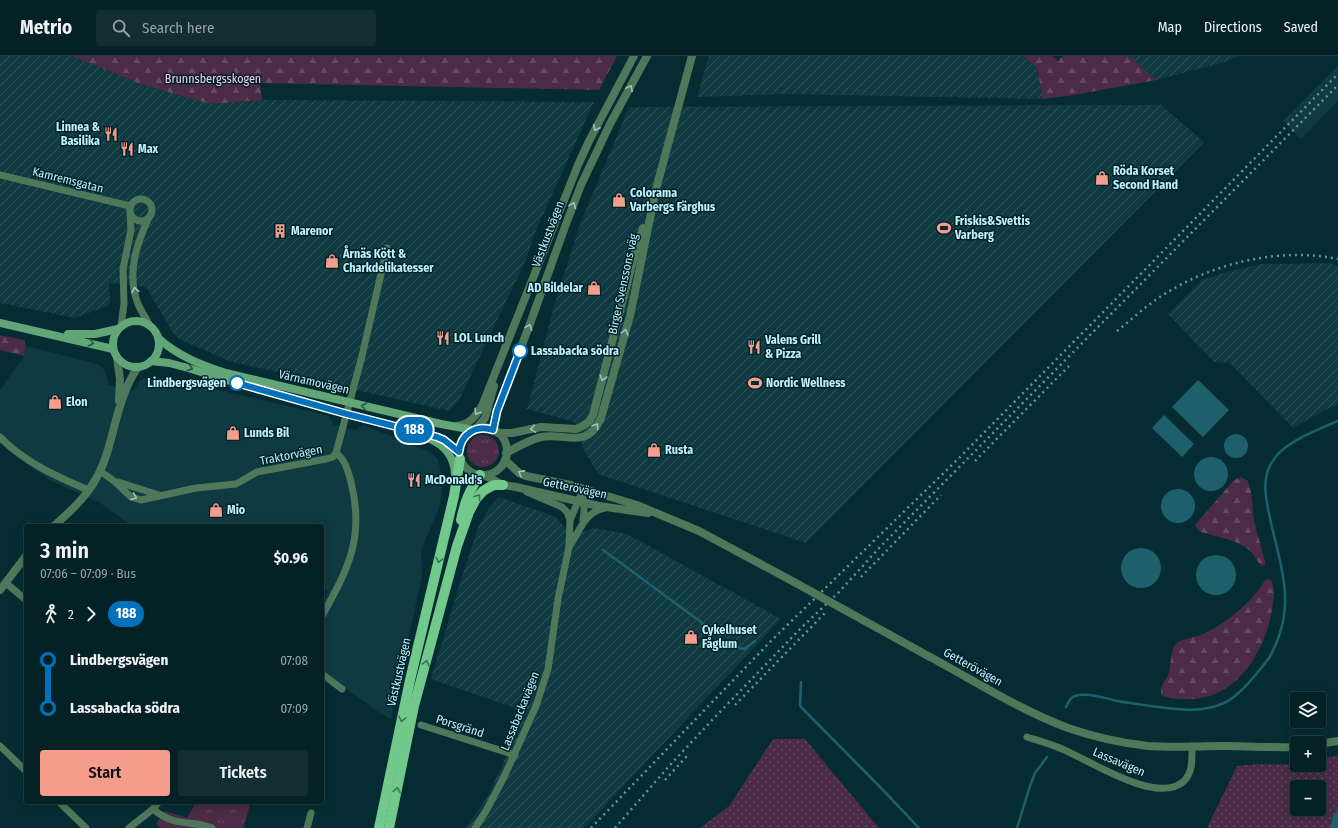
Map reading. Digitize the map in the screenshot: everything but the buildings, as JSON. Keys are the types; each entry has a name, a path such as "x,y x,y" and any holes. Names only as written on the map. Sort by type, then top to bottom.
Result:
{"main road":[{"path":"135,321 143,322 150,326 155,331 159,346 158,353 151,361 145,366 138,367 126,365 117,358 113,349 114,336 120,328 128,322 135,321"},
{"path":"0,323 113,349"},
{"path":"41,332 84,334 103,333 120,328"},
{"name":"Värnamovägen","path":"158,338 176,352 212,369 238,377 433,422 475,429"},
{"name":"Värnamovägen","path":"151,361 169,363 188,368 347,414 437,437 444,440 460,455"},
{"name":"Värnamovägen","path":"388,424 430,439 446,449 454,464 456,486"},
{"name":"Västkustvägen","path":"379,828 410,680 456,486 460,455"},
{"name":"Västkustvägen","path":"389,828 414,706 457,546 466,500 473,485 482,475"},
{"name":"Västkustvägen","path":"457,546 476,499 488,488 494,485 503,484"}],"street":[{"name":"Västkustvägen","path":"457,426 466,424 476,415 482,406 578,165 634,56"},
{"name":"Västkustvägen","path":"495,431 497,411 581,185 610,124 647,56"},
{"name":"Birger Svenssons väg","path":"495,431 512,433 541,428 576,429 582,427 593,415 636,249 656,189 692,56"},
{"name":"Kamremsgatan","path":"0,175 130,210"},
{"name":"Birger Svenssons väg","path":"506,456 534,439 542,437 578,438 594,431 598,425 630,316 656,189"},
{"path":"120,328 124,304 123,269 131,230 130,210 135,200 138,199 146,200 151,206 150,217 136,249 134,271 135,293 138,303 150,326"},
{"path":"130,210 136,220 139,221 150,217"},
{"name":"Traktorvägen","path":"100,471 114,480 127,494 135,499 147,500 160,495 196,488 236,484 257,472 326,460 333,457 336,453 350,403 387,248"},
{"name":"Västkustvägen","path":"475,429 485,418 504,351"},
{"path":"117,358 120,379 118,412"},
{"path":"56,524 75,508 100,471 107,454 118,412 128,383 138,367"},
{"path":"485,428 495,431 504,442 506,456 502,465 494,472 482,475 473,473 466,468 460,455 461,441 464,436 475,429 485,428"},
{"path":"0,438 11,448 36,465 58,477 88,490"},
{"path":"324,612 349,563 354,546 356,527 356,508 349,472 342,459 336,453"},
{"name":"Getterövägen","path":"506,456 519,473 526,476 577,486 582,497 608,507 664,516"},
{"name":"Getterövägen","path":"482,475 503,484 516,487 637,505 699,531 1025,709 1068,728 1090,735 1131,744 1168,747 1290,747"},
{"name":"Traktorvägen","path":"114,480 160,495"},
{"path":"516,487 562,508 570,520"},
{"path":"569,547 570,520 582,497"},
{"path":"569,547 578,534 582,523 584,513 582,497"},
{"path":"582,523 586,517 595,511 608,507"},
{"name":"Lassabackavägen","path":"475,828 495,796 515,755 536,706 548,669 558,599 569,547"},
{"path":"0,590 24,559"},
{"path":"6,583 24,598"},
{"path":"324,676 342,689"},
{"name":"Porsgränd","path":"421,725 515,755"},
{"name":"Lassavägen","path":"1027,737 1062,749 1124,779 1153,787 1172,788 1183,782 1190,772 1192,762 1192,746"},
{"path":"1326,743 1338,741"},
{"path":"0,746 24,769"},
{"path":"61,804 86,828"},
{"path":"129,828 157,804"},
{"path":"153,809 170,822 212,828"},
{"path":"307,828 311,813"}],"shaded area":[{"path":"0,56 72,56 140,84 210,104 262,100 594,102 536,230 525,262 459,400 449,411 229,361 179,339 173,333 146,287 109,283 110,305 75,318 0,303"},
{"path":"709,56 1023,56 1037,68 1043,99 788,94 697,97"},
{"path":"1129,56 1238,56 1222,63 1156,80"},
{"path":"1338,66 1338,101 1301,139 1283,121"},
{"path":"1161,105 1204,142 806,543 598,474 584,450 575,422 527,409 555,303 580,224 629,107"},
{"path":"1329,263 1338,266 1338,404 1293,428 1230,363 1214,362 1168,314 1202,280 1227,272 1262,264"},
{"path":"26,346 97,364 102,367 105,372 109,385 132,392 144,378 156,377 202,386 329,416 334,425 356,430 363,425 430,452 438,459 443,483 440,505 421,551 422,576 391,719 377,711 324,672 324,599 328,592 324,589 324,524 129,524 99,502 51,481 0,444 0,390 24,356"},
{"path":"1198,380 1229,410 1203,437 1172,407"},
{"path":"1164,415 1194,444 1182,457 1152,428"},
{"path":"1236,434 1245,437 1248,446 1245,455 1236,458 1227,455 1224,446 1227,437"},
{"path":"1211,457 1223,462 1228,474 1223,486 1211,491 1199,486 1194,474 1199,462"},
{"path":"1178,489 1190,494 1195,506 1190,518 1178,523 1166,518 1161,506 1166,494"},
{"path":"499,497 556,517 564,527 579,533 594,528 627,534 781,619 584,828 466,828 486,799 524,714 512,707 431,679 478,528 489,508"},
{"path":"1145,548 1152,551 1158,557 1161,568 1160,576 1152,585 1145,588 1137,588 1130,585 1122,576 1121,564 1124,557 1133,549"},
{"path":"1220,555 1227,558 1233,564 1236,575 1235,583 1227,592 1220,595 1212,595 1205,592 1197,583 1196,571 1199,564 1208,556"},
{"path":"1338,807 1338,828 1330,828 1333,816 1335,815"}],"green space":[{"name":"Brunnsbergsskogen","path":"72,56 617,56 599,90 260,83 262,100 210,104 140,84"},
{"path":"1023,56 1052,56 1058,61 1063,56 1129,56 1156,80 1043,99 1037,68"},
{"path":"0,335 24,340 26,346 24,356 0,350"},
{"path":"480,435 486,435 496,442 499,451 498,457 492,464 486,467 480,467 470,460 467,454 467,448 474,438"},
{"path":"1241,477 1248,481 1251,491 1254,521 1265,561 1265,565 1261,566 1252,553 1244,546 1199,531 1195,525 1234,480"},
{"path":"1270,579 1274,593 1269,625 1255,656 1234,682 1220,692 1205,697 1177,699 1161,695 1162,686 1169,671 1174,646 1180,641 1201,635 1219,626 1246,604 1265,580"},
{"path":"773,739 805,739 879,828 700,828 729,806"},
{"path":"1338,755 1338,828 1207,828 1237,766 1259,764 1290,765 1290,772 1326,772 1326,758"},
{"path":"195,804 250,804 243,828 160,828 156,823 165,811 187,818"}],"waterway":[{"path":"1066,707 1069,700 1075,696 1085,695 1121,702 1169,708 1187,710 1206,709 1230,700 1248,683 1260,670 1274,649 1284,618 1285,589 1268,511 1265,490 1266,475 1272,462 1284,448 1302,437 1338,421"},
{"path":"603,550 720,636"},
{"path":"735,647 744,649 755,641"},
{"path":"801,682 800,706 919,828"},
{"path":"1017,828 1035,773 1047,757"}],"railway":[{"path":"591,828 771,641 959,458 1338,74"},
{"path":"615,828 670,765 801,628 839,592 881,546 1338,85"},
{"path":"1117,331 1163,295 1203,274 1225,266 1247,260 1293,255 1338,259"},
{"path":"975,461 1069,366"},
{"path":"861,577 941,495"},
{"path":"735,705 826,612"},
{"path":"665,780 687,756"}],"bus line":[{"name":"188","path":"237,383 347,414 437,437 444,440 459,452 461,441 468,432 481,427 493,430 497,411 520,351"}],"place":[{"name":"Linnea & Basilika","path":"111,134"},
{"name":"Max","path":"127,149"},
{"name":"Röda Korset Second Hand","path":"1102,178"},
{"name":"Colorama Varbergs Färghus","path":"619,200"},
{"name":"Friskis&Svettis Varberg","path":"944,228"},
{"name":"Marenor","path":"280,231"},
{"name":"Årnäs Kött & Charkdelikatesser","path":"332,261"},
{"name":"AD Bildelar","path":"594,288"},
{"name":"LOL Lunch","path":"443,338"},
{"name":"Valens Grill & Pizza","path":"754,347"},
{"name":"Lassabacka södra","path":"520,351"},
{"name":"Lindbergsvägen","path":"237,383"},
{"name":"Nordic Wellness","path":"755,383"},
{"name":"Elon","path":"55,402"},
{"name":"Lunds Bil","path":"233,433"},
{"name":"Rusta","path":"654,450"},
{"name":"McDonald's","path":"414,480"},
{"name":"Mio","path":"216,510"},
{"name":"Cykelhuset Fåglum","path":"691,637"}]}
